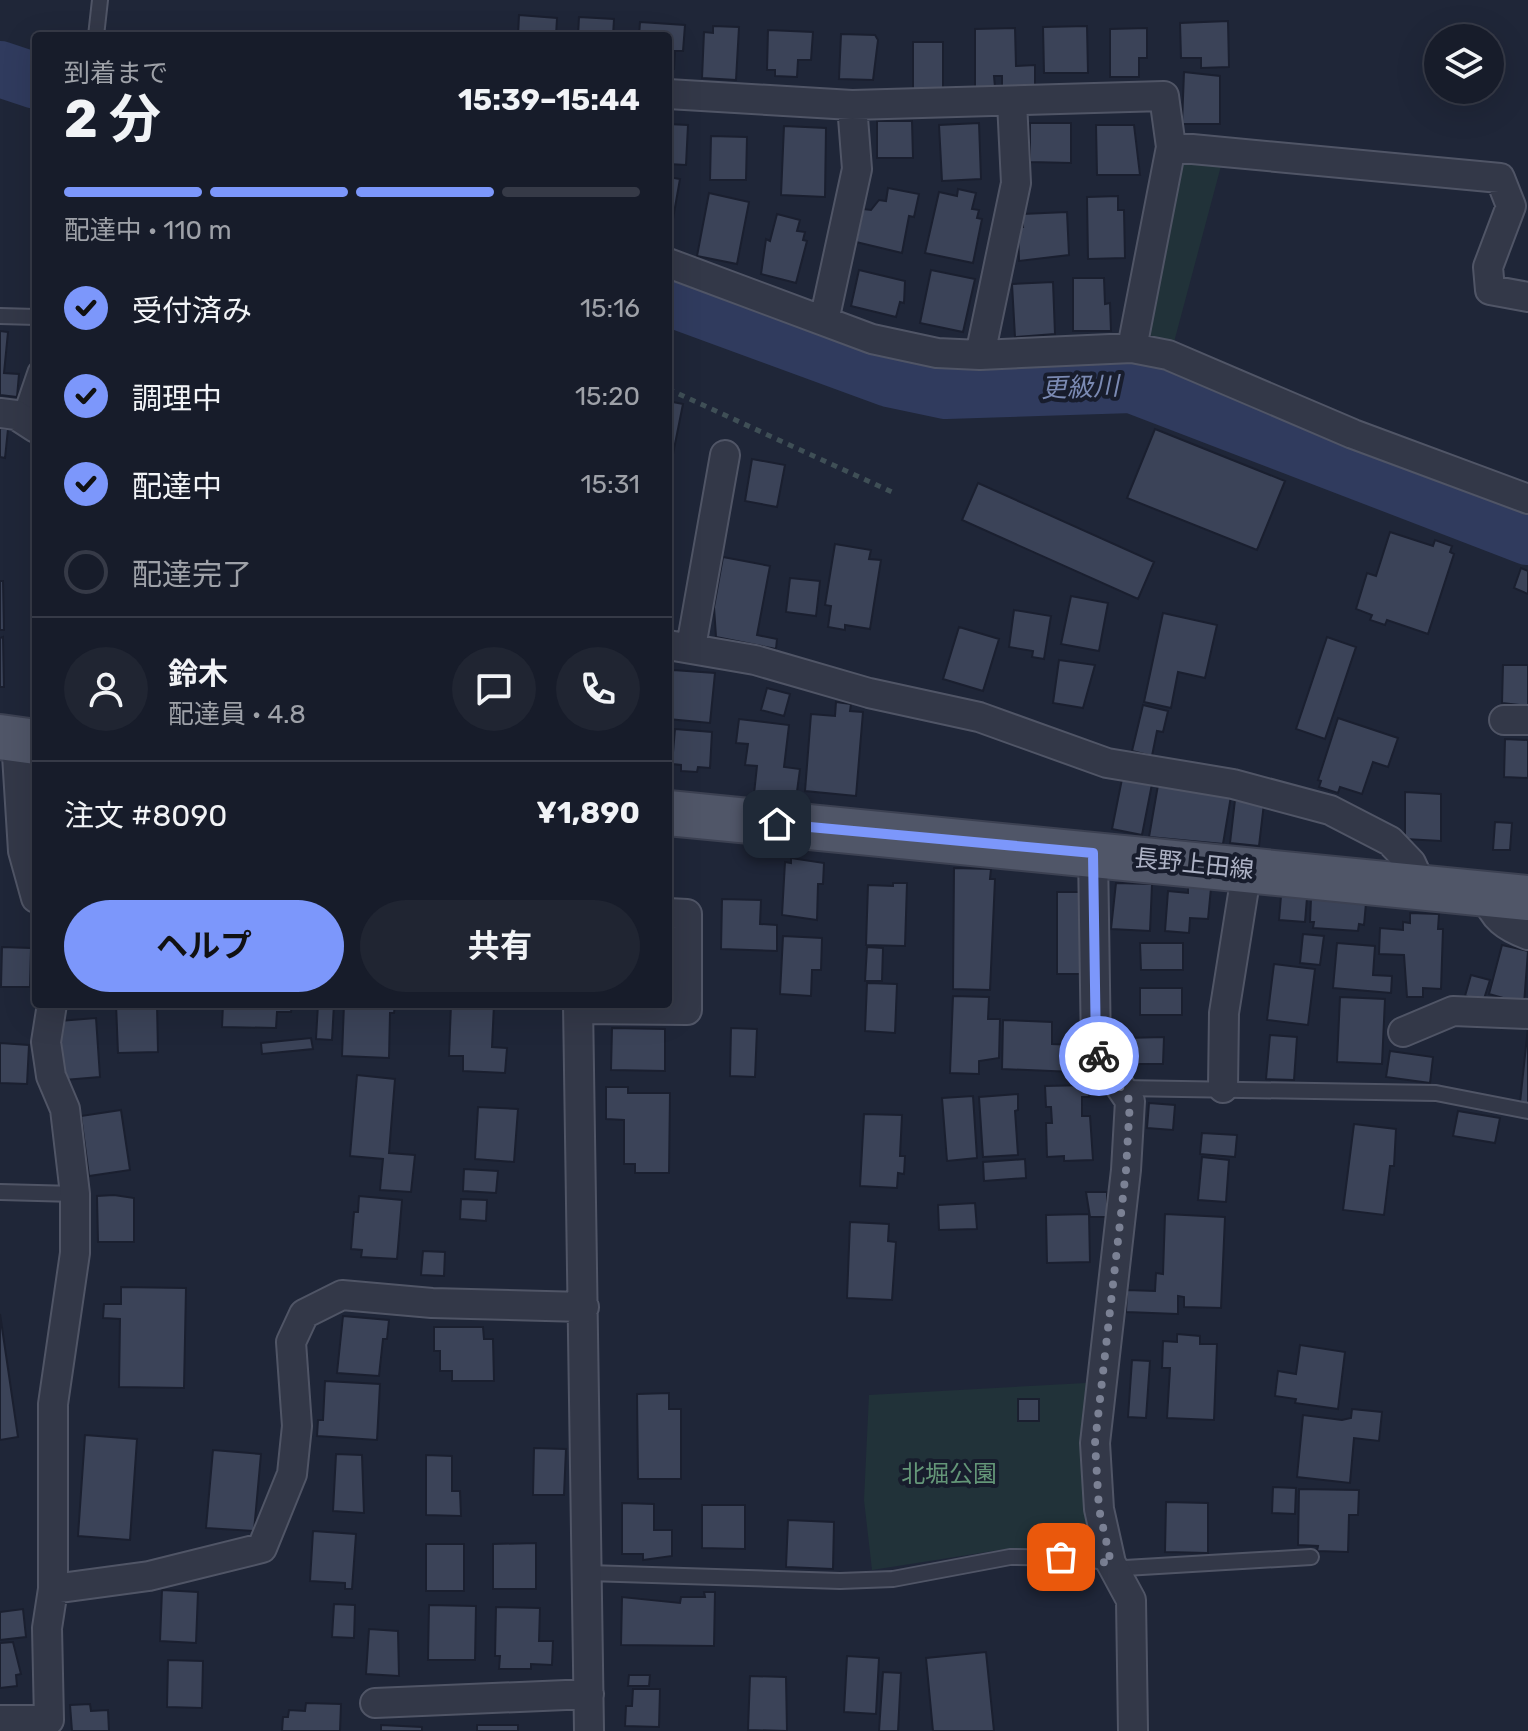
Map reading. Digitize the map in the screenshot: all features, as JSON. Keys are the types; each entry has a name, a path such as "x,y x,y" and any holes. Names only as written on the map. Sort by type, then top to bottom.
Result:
{"main road":[{"name":"長野上田線","path":"672,813 1093,853 1507,897"}],"street":[{"path":"672,94 852,105 1164,96 1171,147 1132,348"},
{"path":"980,355 1016,183 1012,102"},
{"path":"824,321 857,169 852,105"},
{"path":"1171,147 1500,178 1511,206 1488,267 1490,290 1528,297"},
{"path":"672,264 872,339 937,353 980,355 1132,348 1168,355 1353,434 1528,499"},
{"path":"725,455 679,646 979,717 1107,763 1233,784 1330,810 1390,841 1411,863 1422,887"},
{"path":"17,740 23,851 32,884"},
{"path":"1093,853 1096,1051 1130,1101 1126,1170 1095,1443 1099,1509 1111,1563 1131,1600 1133,1731"},
{"path":"1223,1088 1224,1013 1247,869"},
{"path":"1507,897 1491,911 1507,927 1528,935"},
{"path":"614,1008 687,1010 687,914 672,913"},
{"path":"0,1720 49,1720 47,1628 53,1589 53,1404 75,1253 75,1194 65,1109 51,1076 46,1042 51,1008"},
{"path":"578,1008 589,1731"},
{"path":"1403,1032 1453,1011 1528,1014"},
{"path":"53,1589 149,1576 262,1548 292,1474 297,1426 291,1342 304,1314 342,1295 432,1303 584,1307"},
{"path":"375,1703 589,1694"}],"lane":[{"path":"96,32 100,0"},
{"path":"0,316 32,317"},
{"path":"17,419 32,382"},
{"path":"1122,1088 1436,1093 1528,1111"},
{"path":"0,1192 75,1194"},
{"path":"588,1573 840,1581 893,1579 1010,1557 1086,1558 1125,1568 1311,1557"}],"path":[{"path":"672,391 894,493"}],"green space":[{"path":"1185,161 1221,166 1173,346 1154,339 1147,331 1180,166"},
{"name":"北堀公園","path":"1086,1383 1083,1466 1086,1507 1094,1548 1006,1549 872,1570 864,1500 869,1395"}],"building":[{"path":"519,15 557,18 556,32 518,32"},
{"path":"579,17 614,19 613,32 578,32"},
{"path":"1228,21 1229,67 1201,68 1201,58 1181,58 1180,23"},
{"path":"640,22 685,25 683,51 675,51 674,69 672,32 639,32"},
{"path":"713,26 739,27 736,80 702,78 704,32 713,33"},
{"path":"1087,26 1088,73 1044,73 1043,27"},
{"path":"1015,28 1016,66 1035,65 1035,87 1002,87 1002,76 994,76 995,87 975,87 975,29"},
{"path":"1147,28 1147,58 1139,58 1139,77 1110,77 1110,29"},
{"path":"768,30 813,32 811,60 798,60 797,77 775,76 775,70 767,70"},
{"path":"841,34 875,35 878,40 873,80 839,79"},
{"path":"913,42 943,42 943,92 913,92"},
{"path":"1184,72 1220,76 1220,124 1182,124"},
{"path":"877,121 912,121 913,158 877,158"},
{"path":"979,123 981,179 942,181 939,125"},
{"path":"1030,123 1071,123 1071,163 1030,162"},
{"path":"672,124 688,125 686,165 672,164"},
{"path":"1096,125 1134,125 1140,175 1097,175"},
{"path":"784,126 826,128 825,197 781,195"},
{"path":"711,136 747,137 746,180 710,180"},
{"path":"672,178 680,179 672,224"},
{"path":"888,188 919,194 914,217 909,216 902,253 856,242 863,209 871,210 879,200 886,201"},
{"path":"958,189 976,193 972,209 979,210 977,218 982,219 973,263 925,253 939,192 957,196"},
{"path":"709,193 749,202 737,264 697,256"},
{"path":"1118,196 1118,210 1124,210 1125,258 1088,259 1087,197"},
{"path":"1067,212 1069,255 1019,261 1018,227 1023,227 1022,214"},
{"path":"777,214 800,220 797,231 805,232 803,240 807,241 796,283 761,274 766,239 770,241"},
{"path":"859,270 905,281 904,303 900,302 896,317 851,306"},
{"path":"931,270 975,279 963,332 920,323"},
{"path":"1073,278 1104,278 1105,304 1110,303 1111,331 1073,331"},
{"path":"1053,282 1055,334 1015,337 1012,284"},
{"path":"0,331 8,332 4,373 19,374 17,397 0,395"},
{"path":"672,402 683,404 672,459"},
{"path":"0,428 8,429 5,458 0,457"},
{"path":"1155,429 1285,481 1257,550 1127,498"},
{"path":"752,459 785,465 777,507 745,501"},
{"path":"978,483 1154,562 1138,599 962,520"},
{"path":"1390,532 1433,546 1435,540 1452,546 1450,552 1454,554 1428,634 1387,620 1385,625 1370,620 1372,615 1356,609 1367,573 1376,576"},
{"path":"835,544 871,550 869,559 881,560 870,629 845,625 845,630 828,627 831,606 825,605"},
{"path":"723,557 770,566 757,635 777,639 776,649 716,637 714,607"},
{"path":"1521,568 1528,571 1528,594 1514,588"},
{"path":"790,578 820,581 816,616 786,612"},
{"path":"0,581 3,581 4,630 0,630"},
{"path":"1071,596 1108,603 1099,651 1061,644"},
{"path":"1014,610 1051,616 1044,659 1032,657 1033,651 1009,647"},
{"path":"1163,613 1217,625 1205,678 1178,672 1171,708 1144,702"},
{"path":"959,627 999,639 983,691 943,679"},
{"path":"3,637 4,687 0,687 0,638"},
{"path":"1327,637 1356,647 1325,739 1296,729"},
{"path":"1059,660 1095,665 1083,708 1053,703"},
{"path":"1503,665 1528,665 1528,706 1502,703"},
{"path":"673,670 715,673 710,723 672,719"},
{"path":"767,688 790,694 784,716 761,710"},
{"path":"836,702 851,704 850,711 863,712 856,796 805,791 811,714 835,716"},
{"path":"1143,705 1168,711 1163,732 1157,731 1152,756 1132,751"},
{"path":"1338,718 1398,738 1388,767 1373,762 1362,794 1340,787 1338,793 1319,787 1321,781 1318,780"},
{"path":"739,719 789,725 784,767 800,769 796,799 754,794 757,766 745,765 748,744 736,743"},
{"path":"675,729 712,732 710,768 698,767 697,772 681,771 681,765 672,764"},
{"path":"1505,739 1528,740 1528,778 1504,777"},
{"path":"1122,779 1152,784 1142,835 1112,829"},
{"path":"1158,785 1231,796 1223,844 1149,837"},
{"path":"1405,792 1441,794 1441,841 1405,839"},
{"path":"1235,800 1264,803 1259,846 1230,843"},
{"path":"1495,822 1512,823 1510,850 1493,850"},
{"path":"791,858 824,863 823,884 818,884 817,920 782,915 785,862 791,863"},
{"path":"954,868 991,869 990,879 995,879 990,990 953,989"},
{"path":"893,883 907,883 905,946 866,945 868,885 893,886"},
{"path":"1116,883 1152,884 1150,931 1111,929"},
{"path":"1188,886 1211,888 1208,919 1190,918 1189,933 1165,931 1168,891 1188,893"},
{"path":"1057,892 1080,892 1080,974 1057,974"},
{"path":"1281,896 1307,898 1305,922 1279,920"},
{"path":"722,899 761,900 760,924 777,925 777,951 721,949"},
{"path":"1311,899 1366,903 1364,925 1359,924 1358,931 1313,928 1314,922 1310,922"},
{"path":"1410,913 1439,914 1438,929 1443,929 1441,989 1423,988 1423,997 1407,997 1404,955 1379,954 1380,928 1403,930 1403,922 1410,923"},
{"path":"1303,934 1324,936 1320,965 1300,963"},
{"path":"783,936 822,938 821,970 812,970 811,996 780,994"},
{"path":"1140,943 1183,943 1183,970 1141,970"},
{"path":"1337,943 1375,946 1373,975 1392,976 1391,993 1333,988"},
{"path":"1502,945 1528,951 1524,1004 1489,994"},
{"path":"2,947 31,948 30,987 1,987"},
{"path":"867,947 883,948 882,981 865,981"},
{"path":"1274,964 1315,969 1308,1025 1267,1020"},
{"path":"1471,975 1490,980 1483,1002 1465,996"},
{"path":"867,983 897,984 895,1033 865,1031"},
{"path":"1140,988 1182,988 1182,1015 1140,1015"},
{"path":"953,996 989,997 988,1019 1000,1019 999,1058 979,1061 979,1074 950,1073"},
{"path":"1340,997 1385,999 1382,1064 1337,1062"},
{"path":"116,1008 157,1008 158,1052 118,1053"},
{"path":"223,1008 292,1008 291,1012 277,1012 276,1028 222,1027"},
{"path":"318,1008 334,1008 332,1040 316,1039"},
{"path":"344,1008 395,1008 394,1013 390,1013 389,1058 342,1056"},
{"path":"451,1008 494,1008 492,1047 507,1048 505,1073 463,1071 463,1056 449,1056"},
{"path":"96,1018 100,1077 64,1080 59,1021"},
{"path":"1003,1020 1052,1022 1052,1044 1075,1045 1074,1072 1002,1069"},
{"path":"1528,1027 1528,1104 1520,1103"},
{"path":"612,1028 665,1029 665,1071 611,1070"},
{"path":"731,1028 757,1029 755,1077 730,1076"},
{"path":"1270,1035 1297,1037 1294,1080 1266,1079"},
{"path":"1164,1037 1163,1064 1124,1064 1124,1038"},
{"path":"311,1038 313,1049 262,1054 261,1043"},
{"path":"0,1043 29,1045 27,1084 0,1083"},
{"path":"1390,1051 1433,1057 1430,1083 1386,1077"},
{"path":"357,1075 395,1079 389,1153 415,1155 411,1192 380,1190 383,1159 350,1156"},
{"path":"1088,1085 1089,1097 1082,1097 1082,1116 1090,1116 1093,1160 1064,1161 1064,1156 1047,1157 1046,1123 1052,1123 1051,1107 1046,1107 1045,1086"},
{"path":"606,1087 628,1087 628,1093 670,1093 669,1173 635,1173 635,1164 624,1164 624,1120 606,1119"},
{"path":"1018,1094 1018,1110 1015,1111 1018,1155 983,1157 979,1097"},
{"path":"973,1096 977,1158 947,1161 942,1098"},
{"path":"1149,1103 1175,1105 1173,1130 1147,1128"},
{"path":"478,1107 518,1109 514,1162 475,1159"},
{"path":"121,1110 130,1170 89,1176 81,1116"},
{"path":"1458,1111 1500,1118 1495,1143 1453,1136"},
{"path":"864,1114 902,1115 900,1156 905,1156 904,1174 898,1173 897,1188 860,1186"},
{"path":"1354,1124 1396,1129 1394,1166 1390,1166 1384,1215 1343,1210"},
{"path":"1202,1133 1237,1135 1235,1157 1200,1154"},
{"path":"1202,1157 1229,1160 1226,1202 1198,1200"},
{"path":"1025,1159 1026,1178 984,1181 983,1162"},
{"path":"464,1169 498,1171 496,1193 463,1191"},
{"path":"1086,1192 1107,1192 1107,1217 1090,1217"},
{"path":"97,1196 134,1198 134,1242 98,1242"},
{"path":"359,1196 402,1200 397,1259 361,1257 362,1250 351,1249 354,1212 358,1212"},
{"path":"461,1199 487,1200 486,1221 460,1219"},
{"path":"975,1203 977,1229 939,1230 938,1205"},
{"path":"1089,1214 1090,1262 1047,1263 1046,1215"},
{"path":"1165,1214 1225,1217 1221,1308 1184,1307 1184,1297 1178,1296 1178,1314 1126,1312 1127,1290 1155,1291 1156,1273 1163,1274"},
{"path":"850,1222 889,1224 888,1241 896,1242 892,1300 847,1298"},
{"path":"423,1251 445,1252 444,1276 421,1275"},
{"path":"121,1287 186,1288 184,1388 119,1387 120,1319 103,1318 104,1304 121,1304"},
{"path":"0,1314 18,1437 0,1440"},
{"path":"343,1316 389,1320 387,1339 383,1339 379,1376 337,1373"},
{"path":"434,1327 483,1327 484,1339 493,1339 494,1381 452,1381 452,1371 440,1371 440,1351 434,1351"},
{"path":"1177,1334 1200,1336 1200,1344 1217,1344 1214,1420 1167,1418 1170,1368 1162,1368 1163,1341 1177,1342"},
{"path":"1300,1345 1345,1352 1338,1409 1295,1403 1296,1399 1275,1396 1278,1371 1296,1374"},
{"path":"1132,1360 1150,1361 1146,1418 1128,1417"},
{"path":"325,1381 380,1384 377,1440 317,1436 318,1420 323,1420"},
{"path":"669,1393 669,1409 681,1409 681,1479 638,1479 637,1394"},
{"path":"1018,1399 1039,1399 1039,1421 1018,1421"},
{"path":"1352,1409 1382,1412 1379,1441 1354,1438 1350,1483 1297,1477 1303,1415 1342,1420 1351,1418"},
{"path":"85,1435 137,1439 130,1540 78,1536"},
{"path":"534,1448 566,1449 564,1495 533,1495"},
{"path":"213,1450 261,1454 254,1531 206,1528"},
{"path":"336,1454 362,1455 364,1513 333,1511"},
{"path":"426,1455 452,1456 452,1491 460,1491 461,1516 426,1515"},
{"path":"1273,1487 1296,1488 1295,1514 1272,1513"},
{"path":"1299,1489 1359,1490 1358,1515 1349,1515 1348,1552 1317,1551 1318,1546 1298,1545"},
{"path":"1166,1502 1208,1503 1208,1553 1165,1552"},
{"path":"622,1503 654,1504 654,1530 672,1530 672,1556 643,1560 643,1554 622,1554"},
{"path":"702,1505 745,1505 745,1549 702,1548"},
{"path":"788,1520 834,1522 833,1569 786,1567"},
{"path":"313,1531 356,1534 352,1589 345,1589 345,1583 310,1581"},
{"path":"536,1543 536,1589 493,1589 493,1544"},
{"path":"426,1544 464,1544 464,1591 426,1591"},
{"path":"162,1590 198,1592 196,1643 160,1641"},
{"path":"704,1592 715,1592 714,1646 621,1645 622,1597 680,1603 681,1597 705,1597"},
{"path":"334,1604 355,1605 354,1638 332,1637"},
{"path":"429,1605 476,1606 475,1660 428,1660"},
{"path":"496,1607 540,1608 539,1641 553,1641 552,1665 531,1664 531,1669 499,1669 500,1656 495,1656"},
{"path":"23,1609 26,1637 0,1640 0,1612"},
{"path":"369,1629 398,1631 399,1676 366,1674"},
{"path":"13,1642 21,1674 16,1675 17,1686 0,1688 0,1643"},
{"path":"986,1652 994,1731 933,1731 926,1658"},
{"path":"847,1656 879,1658 876,1714 844,1712"},
{"path":"168,1660 203,1661 202,1708 167,1707"},
{"path":"883,1672 901,1673 898,1731 879,1731"},
{"path":"629,1675 650,1675 649,1686 628,1686"},
{"path":"750,1676 786,1677 787,1731 748,1730"},
{"path":"633,1689 660,1689 659,1727 625,1726 626,1706 632,1706"},
{"path":"306,1703 341,1704 340,1731 282,1731 283,1717 288,1717 289,1710 305,1711"},
{"path":"90,1704 91,1711 108,1710 109,1731 72,1731 70,1705"},
{"path":"381,1725 422,1727 422,1731 381,1731"},
{"path":"477,1725 518,1725 518,1731 477,1731"}],"waterway":[{"name":"更級川","path":"0,69 32,80"},
{"name":"更級川","path":"672,299 889,379 946,391 1132,385 1528,537"}],"way so far":[{"path":"1061,1557 1111,1563 1099,1509 1095,1443 1126,1170 1130,1101 1099,1056"}],"route":[{"path":"777,824 1093,853 1096,1051 1099,1056"}]}
